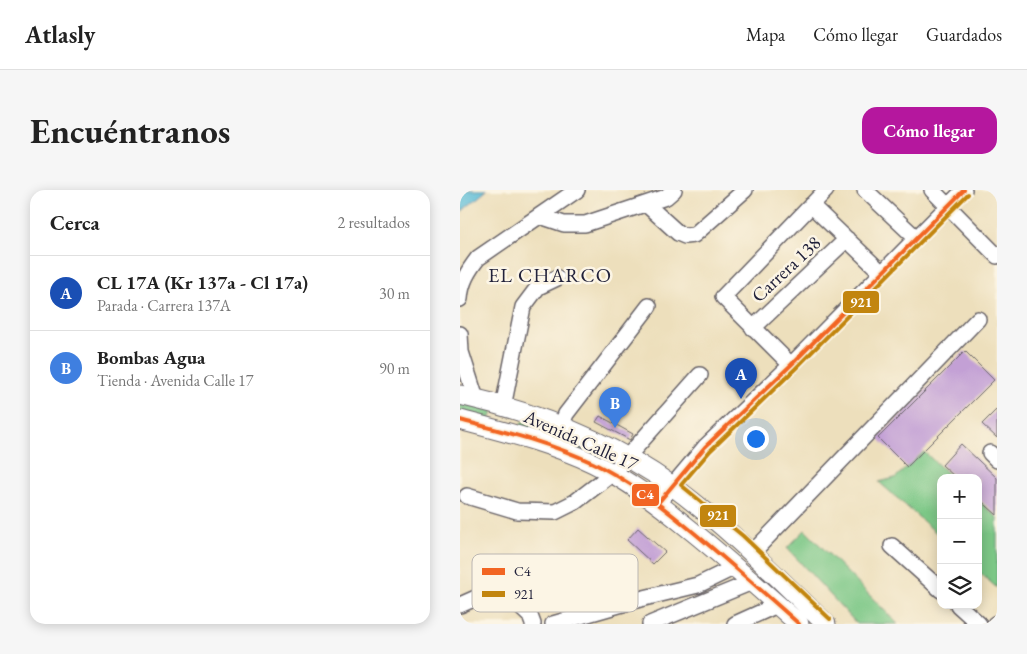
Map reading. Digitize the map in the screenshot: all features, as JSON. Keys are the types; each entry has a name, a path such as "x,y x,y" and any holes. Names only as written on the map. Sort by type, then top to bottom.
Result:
{"main road":[{"name":"Avenida Calle 17","path":"468,397 561,426 627,458 672,486 752,553 826,624"},
{"path":"507,433 508,408"},
{"name":"Avenida Calle 17","path":"460,420 575,455 613,473 658,503 735,567 796,623"}],"street":[{"path":"460,299 461,287 468,271 478,258 577,190"},
{"path":"540,216 564,224 585,224 666,197 674,190"},
{"path":"646,204 678,233 685,236 694,235 745,190"},
{"path":"791,366 723,297 826,190"},
{"path":"865,190 916,238"},
{"path":"932,190 997,256"},
{"path":"658,503 705,447 791,366 964,190"},
{"path":"811,205 882,273"},
{"name":"Carrera 138","path":"753,328 847,239"},
{"path":"508,408 523,307 538,287 557,278"},
{"path":"561,426 566,414 649,306"},
{"path":"752,553 978,319"},
{"path":"460,334 468,397"},
{"path":"467,496 517,511 555,512 575,502 613,473 700,375"},
{"path":"892,546 937,586"},
{"path":"638,600 698,585 735,567"},
{"path":"650,624 752,582"},
{"path":"460,605 472,600"},
{"path":"735,624 777,605"},
{"path":"962,609 978,624"},
{"path":"526,612 530,616 533,624"},
{"path":"553,624 595,612"}],"green space":[{"path":"460,403 493,411 490,420 460,413"},
{"path":"522,422 603,455 601,459 519,429"},
{"path":"924,452 949,474 937,474 937,533 879,482 895,478"},
{"path":"982,504 997,517 997,588 982,575"},
{"path":"805,530 898,624 857,624 787,548"}],"water":[{"path":"460,190 487,190 460,213"}],"building":[{"path":"965,351 994,380 907,467 878,438"},
{"path":"997,409 997,438 982,424"},
{"path":"600,416 633,434 630,440 596,422"},
{"path":"961,444 997,478 997,515 982,502 982,474 952,474 942,465"},
{"path":"638,528 665,552 653,564 627,540"}],"transit line":[{"name":"C4","path":"658,503 705,447 791,365 964,190"},
{"name":"921","path":"830,619 743,536 681,485 710,451 795,369 968,194"},
{"name":"C4","path":"460,420 528,438 577,456 618,477 642,492 676,518 799,624"}],"place":[{"name":"CL 17A (Kr 137a - Cl 17a)","path":"741,399"},
{"name":"Bombas Agua","path":"615,428"}],"district":[{"name":"EL CHARCO","path":"550,275"}]}
